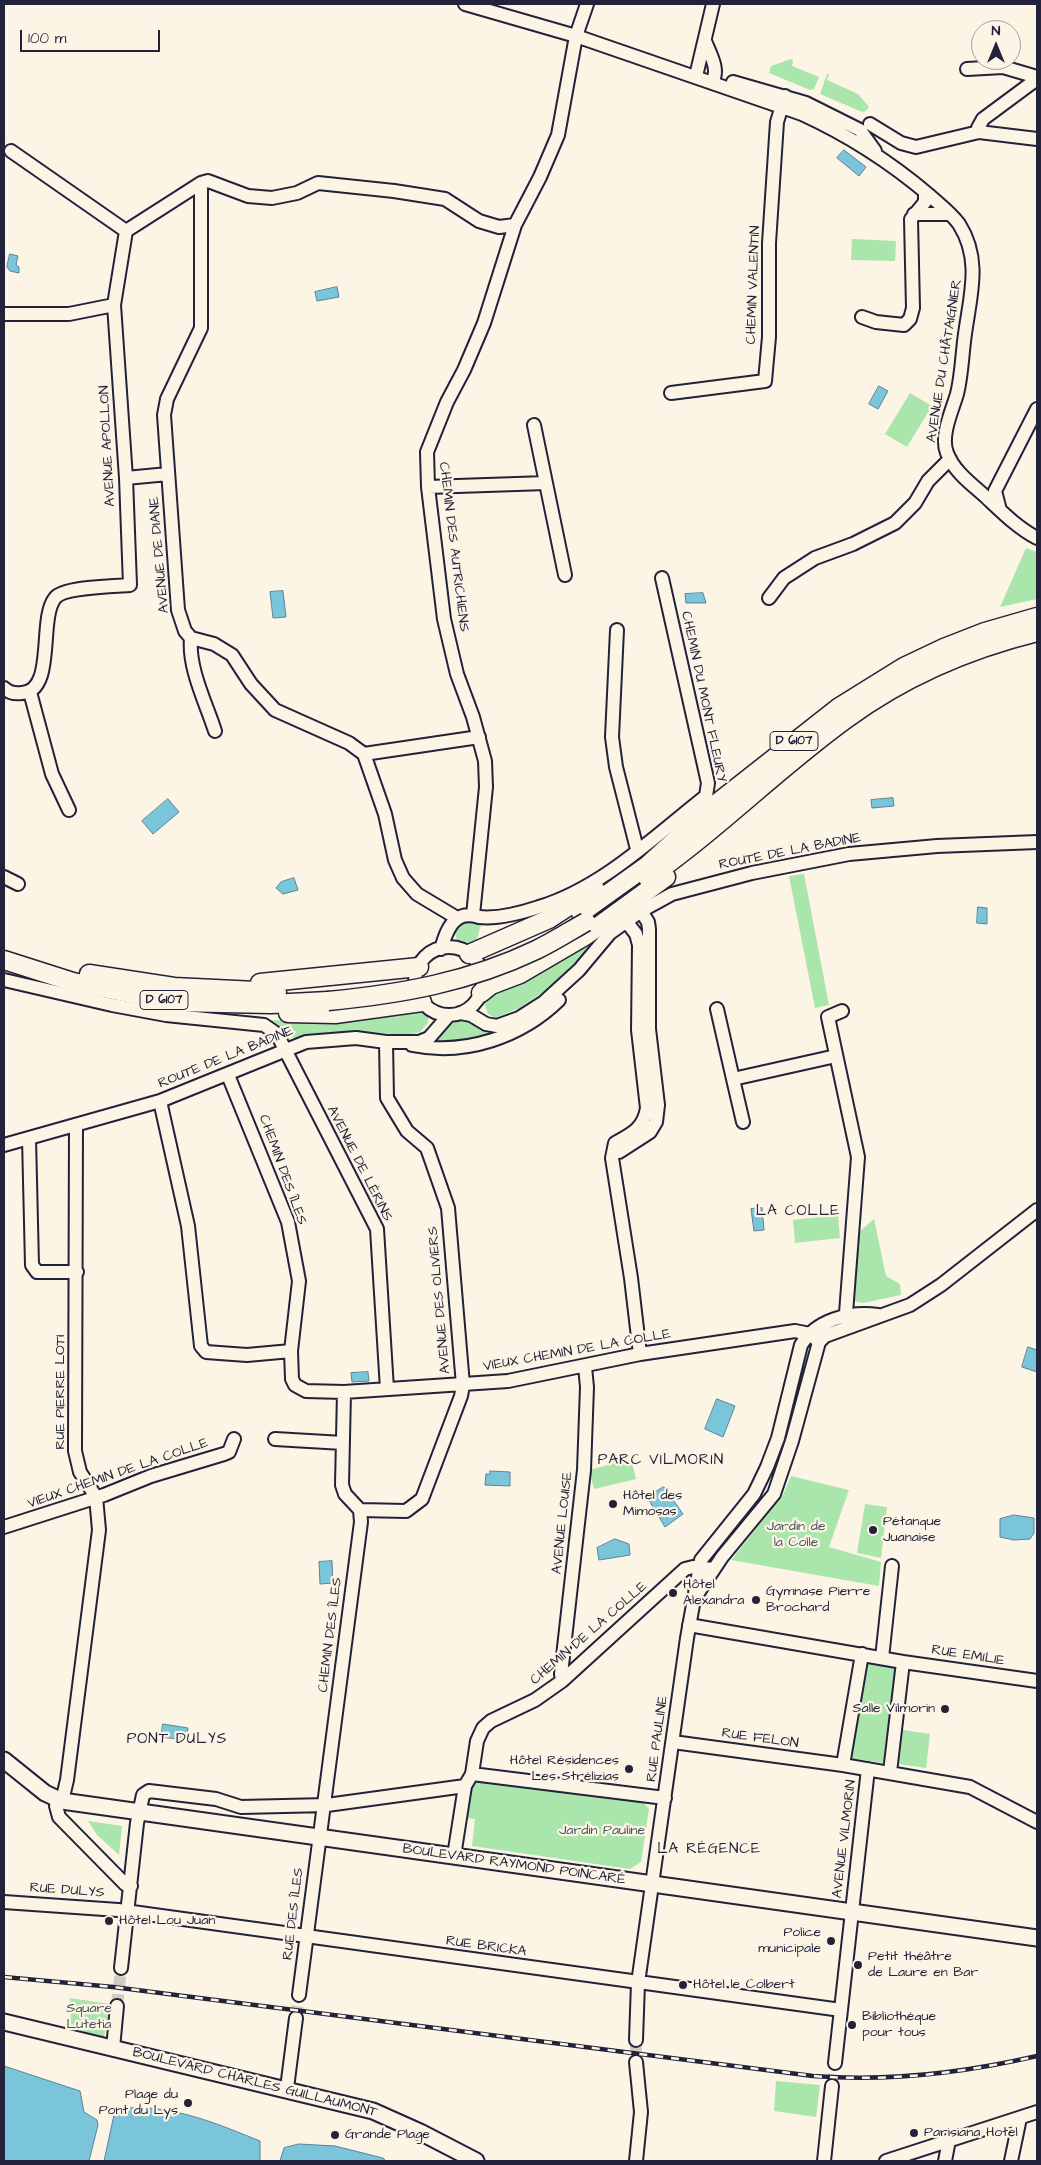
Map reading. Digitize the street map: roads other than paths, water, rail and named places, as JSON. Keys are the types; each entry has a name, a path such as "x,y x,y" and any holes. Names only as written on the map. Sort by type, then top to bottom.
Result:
{"highway":[{"name":"D 6107","path":"583,918 648,865 712,806 838,708 904,667 944,648 985,632 1037,617"},
{"name":"D 6107","path":"4,960 73,982 174,994 272,992 328,995 404,981 473,964 583,918 657,872 847,718 912,678 992,643 1037,632"},
{"path":"469,954 549,919 630,867 712,806"},
{"path":"477,999 491,985 520,974 551,957 614,917 687,859 726,817"},
{"name":"D 6107","path":"4,948 74,971 174,994"},
{"path":"174,994 419,967"},
{"path":"174,994 273,1013 335,1014 429,1007"}],"main road":[{"name":"BOULEVARD RAYMOND POINCARÉ","path":"4,1760 30,1783 60,1800 1037,1938"},
{"name":"BOULEVARD CHARLES GUILLAUMONT","path":"4,2022 287,2088 373,2111 420,2132 476,2161"}],"street":[{"path":"464,4 576,36 696,76 783,101 806,103 868,123 901,143 916,147 979,132 1037,139"},
{"name":"CHEMIN DES AUTRICHIENS","path":"473,914 476,904 486,787 485,761 458,674 444,619 426,463 429,444 484,323 515,225 540,178 558,135 576,36 587,4"},
{"path":"696,76 714,4"},
{"path":"705,42 715,69 713,80"},
{"path":"967,68 1003,66 1037,78"},
{"path":"979,132 978,128 983,119 1037,78"},
{"path":"783,101 829,126 838,127 856,138 868,123"},
{"name":"CHEMIN VALENTIN","path":"671,393 765,381 768,337 769,243 777,122 783,101"},
{"path":"868,123 880,158"},
{"name":"AVENUE DU CHÂTAIGNIER","path":"829,126 897,169 950,214 959,225 966,242 974,275 963,358 946,436 946,451 958,470 1018,526 1037,538"},
{"path":"11,150 126,231 201,183 208,181 248,196 272,198 297,193 318,183 394,191 445,199 479,221 498,227 515,225"},
{"name":"AVENUE DE DIANE","path":"192,638 185,631 178,610 164,415 167,399 201,328 201,183"},
{"path":"862,317 876,322 904,325 910,319 912,293 911,219 925,202 925,192"},
{"path":"914,214 950,214"},
{"name":"AVENUE APOLLON","path":"30,692 37,686 42,674 50,609 55,597 66,592 130,585 126,478 114,305 126,231"},
{"path":"4,314 69,314 114,305"},
{"path":"1000,510 995,491 1037,409"},
{"path":"534,425 565,575"},
{"path":"769,598 784,578 814,558 853,544 895,522 915,503 928,481 950,460"},
{"path":"126,478 168,474"},
{"path":"428,487 546,483"},
{"name":"CHEMIN DU MONT FLEURY","path":"637,850 706,796 708,790 662,578"},
{"path":"446,948 447,932 457,918 473,914 499,916 538,908 574,895 637,850 616,767 612,737 617,630"},
{"path":"216,731 195,669 190,647 192,638 214,644 232,655 251,684 275,710 349,744 364,754 385,814 395,860 403,878 417,894 457,918"},
{"path":"4,688 9,692 30,692 52,774 69,810"},
{"path":"364,754 479,737"},
{"name":"ROUTE DE LA BADINE","path":"4,1145 160,1101 306,1042 356,1038 386,1042 419,1042 429,1038 436,1028 454,1014 471,1015 478,1020 497,1026 519,1018 544,1002 578,970 610,933 641,911 672,894 752,873 849,854 917,847 1037,842"},
{"path":"4,876 18,884"},
{"path":"641,911 648,922 649,929 644,1029"},
{"path":"626,921 636,934 639,945 647,1108 645,1119 637,1131 615,1143 612,1149 640,1354"},
{"path":"436,1028 429,1007 416,985 419,967 432,952 446,948 469,954 482,971 483,982 477,999 478,1020"},
{"name":"ROUTE DE LA BADINE","path":"405,1043 433,1048 468,1046 516,1032 538,1018 564,995 578,970"},
{"name":"AVENUE DE LÉRINS","path":"4,980 139,1010 264,1025 277,1034 377,1229 387,1389"},
{"path":"429,1007 454,1014 477,999"},
{"path":"717,1009 743,1122"},
{"path":"842,1012 828,1017 858,1157 848,1322"},
{"name":"AVENUE DES OLIVIERS","path":"360,1510 406,1511 422,1499 462,1396 463,1385 448,1208 427,1148 408,1131 388,1098 386,1042"},
{"path":"733,1079 836,1056"},
{"name":"CHEMIN DES ÎLES","path":"228,1075 288,1222 298,1282 291,1351 292,1379 295,1385 306,1391"},
{"path":"160,1101 188,1226 201,1346 206,1352 228,1355 291,1351"},
{"name":"RUE PIERRE LOTI","path":"60,1800 67,1780 99,1530 96,1498 80,1472 76,1457 76,1125"},
{"path":"28,1138 32,1264 37,1272 77,1272"},
{"path":"714,1569 774,1494 782,1472 815,1338 822,1325 848,1322 869,1314 878,1315 901,1309 927,1294 1037,1210"},
{"name":"VIEUX CHEMIN DE LA COLLE","path":"306,1391 344,1392 508,1381 585,1367 640,1354 795,1331 815,1338"},
{"path":"699,1568 701,1560 710,1547 754,1494 778,1438 801,1345 815,1338"},
{"name":"AVENUE LOUISE","path":"562,1681 561,1674 584,1470 587,1387 585,1367"},
{"path":"344,1392 342,1485 345,1494 360,1510"},
{"name":"VIEUX CHEMIN DE LA COLLE","path":"4,1527 96,1498 151,1476 224,1454 229,1452 234,1439"},
{"path":"275,1440 343,1443"},
{"path":"767,1467 782,1472"},
{"name":"CHEMIN DES ÎLES","path":"319,1837 360,1530 360,1510"},
{"path":"710,1547 722,1557"},
{"path":"882,1658 892,1566"},
{"name":"RUE PAULINE","path":"636,2040 638,1983 689,1625 699,1568"},
{"name":"CHEMIN DE LA COLLE","path":"465,1786 472,1774 477,1741 483,1728 491,1721 535,1700 562,1681 685,1569 714,1569"},
{"name":"RUE PAULINE","path":"695,1597 714,1569"},
{"path":"689,1625 862,1654 843,1765"},
{"name":"RUE EMILIE","path":"862,1654 903,1662 1033,1681"},
{"path":"890,1772 903,1662"},
{"name":"RUE FELON","path":"673,1742 890,1772 970,1787 1037,1822"},
{"name":"AVENUE VILMORIN","path":"835,2063 868,1769"},
{"path":"472,1774 665,1798"},
{"path":"120,1968 139,1812 143,1795 149,1791 216,1799 241,1807 324,1804 465,1786 454,1856"},
{"path":"60,1800 56,1806 59,1817 125,1884 131,1886"},
{"name":"RUE DES ÎLES","path":"299,1995 319,1837"},
{"name":"RUE DULYS","path":"4,1902 128,1911"},
{"name":"RUE BRICKA","path":"128,1911 841,2010"},
{"path":"113,2048 117,2006"},
{"path":"287,2088 296,2018"},
{"path":"636,2062 640,2112 636,2161"},
{"path":"824,2161 832,2086"},
{"path":"886,2161 1037,2112"},
{"path":"1011,2161 1020,2118"},
{"path":"945,2161 949,2140"}],"water":[{"path":"844,150 866,167 859,176 837,158"},
{"path":"10,254 18,256 16,265 19,267 19,273 10,271 7,267"},
{"path":"337,287 339,297 317,301 315,292"},
{"path":"879,386 888,391 878,409 869,404"},
{"path":"283,591 286,617 273,618 270,592"},
{"path":"703,593 706,603 686,603 685,594"},
{"path":"893,798 894,806 872,808 871,800"},
{"path":"168,799 179,812 153,834 142,821"},
{"path":"294,878 298,890 283,894 276,888 281,882"},
{"path":"978,907 987,908 987,924 977,923"},
{"path":"762,1208 764,1230 754,1231 751,1209"},
{"path":"1028,1347 1037,1350 1037,1372 1022,1367"},
{"path":"368,1372 369,1381 352,1382 351,1373"},
{"path":"717,1399 735,1406 723,1437 705,1429"},
{"path":"490,1471 510,1472 510,1486 485,1485 486,1474 490,1474"},
{"path":"664,1487 683,1514 665,1527 647,1497"},
{"path":"1014,1515 1034,1518 1034,1533 1030,1539 1014,1540 1000,1537 1000,1519"},
{"path":"615,1539 629,1544 630,1555 599,1560 597,1548"},
{"path":"332,1561 333,1583 320,1584 319,1562"},
{"path":"163,1724 188,1728 186,1740 161,1737"},
{"path":"4,2066 80,2091 84,2112 97,2120 98,2125 89,2161 4,2161"},
{"path":"128,2108 162,2110 196,2117 260,2141 260,2161 104,2161 114,2115"},
{"path":"299,2144 335,2146 383,2158 386,2161 280,2161 284,2148"}],"tunnel":[{"path":"117,2006 121,1968"},
{"path":"296,2018 299,1995"},
{"path":"636,2040 636,2062"},
{"path":"832,2086 835,2063"}],"railway":[{"path":"4,1977 113,1987 813,2076 870,2078 926,2075 982,2067 1037,2056"}],"place":[{"name":"Hôtel des Mimosas","path":"613,1504"},
{"name":"Pétanque Juanaise","path":"873,1530"},
{"name":"Hôtel Alexandra","path":"673,1593"},
{"name":"Gymnase Pierre Brochard","path":"756,1600"},
{"name":"Salle Vilmorin","path":"945,1709"},
{"name":"Hôtel Résidences Les Strélizias","path":"629,1769"},
{"name":"Hôtel Lou Juan","path":"109,1921"},
{"name":"Police municipale","path":"831,1941"},
{"name":"Petit théâtre de Laure en Bar","path":"858,1965"},
{"name":"Hôtel le Colbert","path":"683,1985"},
{"name":"Bibliothèque pour tous","path":"852,2025"},
{"name":"Plage du Pont du Lys","path":"188,2103"},
{"name":"Parisiana Hotel","path":"914,2133"},
{"name":"Grande Plage","path":"335,2135"}],"district":[{"name":"LA COLLE","path":"798,1212"},
{"name":"PARC VILMORIN","path":"661,1461"},
{"name":"PONT DULYS","path":"177,1740"},
{"name":"LA RÉGENCE","path":"709,1850"}],"park label":[{"name":"Jardin de la Colle","path":"796,1535"},
{"name":"Jardin Pauline","path":"602,1831"},
{"name":"Square Lutetia","path":"89,2018"}]}
